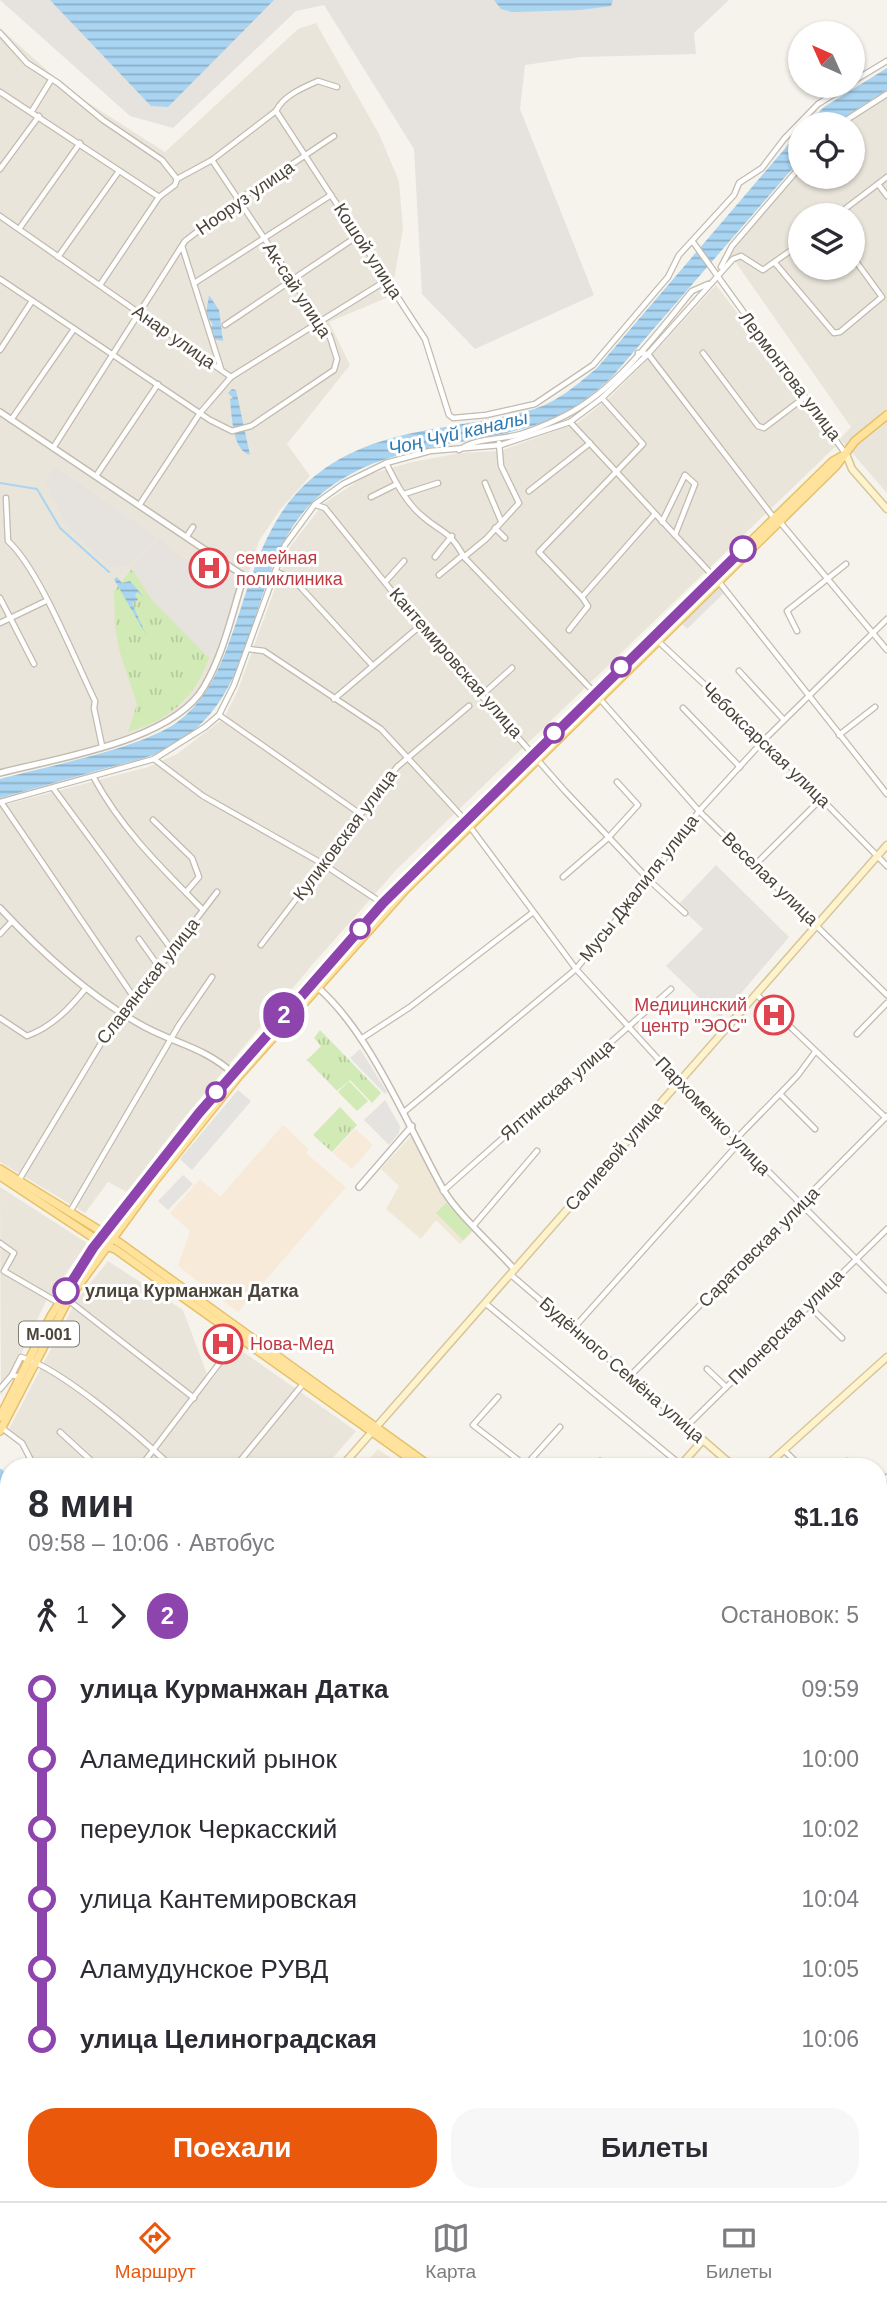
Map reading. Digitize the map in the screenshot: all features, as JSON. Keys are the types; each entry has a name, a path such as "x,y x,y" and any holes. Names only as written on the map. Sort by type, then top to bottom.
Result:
{"main road":[{"name":"М-001","path":"1,1429 59,1303 235,1075 385,906 846,454 855,440 887,415"},
{"name":"Лермонтова улица","path":"846,454 852,469 887,509"},
{"name":"Салиевой улица","path":"349,1458 887,845"},
{"path":"0,1169 69,1212 410,1458"},
{"path":"0,1176 105,1240 303,1384 418,1458"},
{"name":"М-001","path":"0,1417 16,1376 31,1360 105,1240"},
{"path":"775,1458 887,1357"},
{"path":"688,1458 703,1440"},
{"name":"Будённого Семёна улица","path":"703,1440 724,1458"}],"street":[{"path":"0,33 27,63 162,160 177,179"},
{"path":"865,74 887,61"},
{"path":"32,111 51,80"},
{"path":"100,285 159,197 175,185 177,179 212,160 276,111 279,105 299,89 318,81 337,87"},
{"path":"0,92 159,197"},
{"path":"859,112 887,94"},
{"path":"694,244 734,195 739,183 762,168 783,139 827,98"},
{"name":"Кошой улица","path":"276,111 425,339 449,415 453,418 486,415 535,404 575,379 601,356 668,277 680,255 694,244"},
{"path":"0,169 39,116"},
{"name":"Нооруз улица","path":"53,447 182,246 196,230 334,136"},
{"path":"19,229 80,143"},
{"name":"Ак-сай улица","path":"200,413 232,431 246,428 334,370 335,350 319,321 212,160"},
{"path":"58,257 119,171"},
{"path":"852,203 887,177"},
{"path":"716,278 732,246 788,181"},
{"path":"878,184 887,196"},
{"path":"196,282 331,195"},
{"name":"Анар улица","path":"0,216 231,377 387,280"},
{"path":"225,325 359,235"},
{"name":"Лермонтова улица","path":"694,244 716,278 846,454"},
{"path":"182,246 196,282 221,370"},
{"path":"135,999 0,802 155,759 175,749 219,715 249,649 285,545 315,505 343,484 386,463 430,451 501,444 570,422 602,398 648,354 711,283 741,256 763,270 788,253"},
{"path":"775,263 788,278"},
{"path":"789,280 834,333 840,332 883,297 865,273"},
{"path":"0,279 200,413"},
{"path":"458,450 492,438 520,434 558,419 600,393 692,291 711,283"},
{"path":"0,350 32,300"},
{"path":"11,420 74,329"},
{"path":"638,353 648,354 777,520 887,650"},
{"path":"703,354 758,426 764,428 806,397"},
{"path":"139,504 200,413 231,377"},
{"path":"96,476 158,384"},
{"path":"569,630 587,611 588,606 539,552 643,444 602,398"},
{"path":"0,412 244,576 223,645 204,689 176,717 162,726 102,746 0,773"},
{"path":"558,419 570,422 716,579 887,794"},
{"path":"492,438 501,444"},
{"path":"529,491 590,443"},
{"path":"439,575 464,556 519,503 501,466 501,444"},
{"name":"Веселая улица","path":"386,463 397,484 421,515 452,536 464,556 597,696 699,811 887,995"},
{"path":"662,522 685,475 695,484 675,536"},
{"path":"404,494 438,483"},
{"path":"485,483 501,521"},
{"path":"371,497 397,484"},
{"path":"6,498 8,541 16,548 46,601 95,701 102,746"},
{"name":"Кантемировская улица","path":"315,505 325,508 420,626 608,838 685,913"},
{"path":"582,597 655,514"},
{"path":"187,537 193,527"},
{"path":"495,528 505,538"},
{"path":"435,557 452,536"},
{"path":"386,582 404,561"},
{"path":"797,631 786,612 846,564"},
{"path":"275,571 294,580 372,665"},
{"path":"0,598 33,664"},
{"path":"0,623 46,601"},
{"name":"Мусы Джалиля улица","path":"404,1112 576,969 649,880 699,811 764,740 887,619"},
{"path":"334,699 420,626"},
{"name":"Чебоксарская улица","path":"655,639 764,740 887,866"},
{"name":"Пархоменко улица","path":"249,649 264,651 382,729 467,823 531,913 628,1027 800,1205 887,1290"},
{"path":"482,695 512,668"},
{"path":"738,671 784,720"},
{"name":"Куликовская улица","path":"261,945 359,813 408,758 469,706"},
{"path":"839,735 875,707"},
{"path":"683,708 740,767"},
{"path":"219,715 359,813"},
{"path":"155,759 203,796 323,864 385,906"},
{"path":"94,778 113,813 203,910"},
{"path":"563,877 608,838 638,805 617,782"},
{"path":"53,788 172,950"},
{"path":"755,865 822,798"},
{"path":"153,820 192,858 199,877 186,892"},
{"name":"Славянская улица","path":"18,1181 77,1087 93,1054 218,892"},
{"path":"0,908 86,988 122,1013 201,1049 235,1075"},
{"path":"359,1041 410,1007 531,913"},
{"path":"0,934 12,921"},
{"path":"139,939 160,967"},
{"path":"69,1212 172,1038 212,977"},
{"name":"Будённого Семёна улица","path":"315,985 336,1005 404,1112 443,1191 474,1224 512,1272 573,1329 703,1440"},
{"path":"0,1018 27,1036 46,1029 72,1006 86,988"},
{"name":"Ялтинская улица","path":"443,1191 671,989"},
{"path":"757,995 887,1117"},
{"path":"857,1034 887,1003"},
{"path":"573,1329 815,1052"},
{"path":"780,1094 815,1129"},
{"name":"Саратовская улица","path":"629,1377 887,1117"},
{"path":"359,1187 412,1126"},
{"path":"474,1224 537,1152"},
{"name":"Пионерская улица","path":"687,1426 887,1229"},
{"path":"0,1243 14,1254 4,1271 59,1303"},
{"path":"68,1300 194,1398"},
{"name":"Будённого Семёна улица","path":"485,1303 671,1458"},
{"path":"808,1305 842,1339"},
{"path":"148,1458 194,1398 236,1336"},
{"path":"31,1360 126,1426 162,1458"},
{"path":"707,1369 727,1388"},
{"path":"0,1389 16,1376"},
{"path":"243,1458 303,1384"},
{"path":"498,1397 473,1425 515,1458"},
{"path":"532,1458 560,1427"},
{"path":"1,1429 22,1443 30,1458"},
{"path":"60,1432 88,1458"},
{"path":"784,1450 792,1458"}],"shaded area":[{"path":"0,0 729,0 694,33 696,54 581,57 525,65 520,109 594,295 475,349 422,294 414,149 324,5 296,11 173,128 130,116"},
{"path":"316,23 379,134 399,181 403,229 391,296 329,322 350,365 287,444 310,476 280,510 259,541 224,648 201,696 175,721 142,737 0,777 0,28 71,92 165,152 298,29"},
{"path":"887,92 887,493 840,439 851,427 727,250 788,178 788,189 865,189 865,112 856,112"},
{"path":"716,285 837,445 397,869 312,965 179,1124 127,1192 108,1182 85,1213 0,1162 0,806 148,767 177,754 224,718 238,690 290,547 323,504 367,475 412,462 460,453 500,451 577,423 609,398"},
{"path":"54,466 156,537 128,565 113,567 97,556 68,527 53,499 46,482"},
{"path":"160,540 182,558 228,575 238,583 217,646 209,658 152,600 131,568"},
{"path":"720,586 725,592 687,629 682,624"},
{"path":"716,865 789,937 720,1018 666,966 703,929 678,905"},
{"path":"360,1049 387,1092 385,1094 350,1058"},
{"path":"238,1090 251,1101 192,1170 180,1159"},
{"path":"385,1100 400,1126 399,1133 389,1145 364,1120"},
{"path":"283,1125 309,1149 306,1153 346,1187 238,1312 178,1266 190,1231 170,1213 200,1179 220,1197"},
{"path":"355,1129 373,1145 352,1169 333,1153"},
{"path":"412,1135 442,1194 475,1229 460,1244 436,1220 421,1239 386,1209 399,1186 381,1169"},
{"path":"183,1175 193,1184 168,1210 158,1201"},
{"path":"0,1187 87,1243 45,1303 1,1396"},
{"path":"108,1261 183,1310 210,1382 236,1347 356,1431 333,1458 32,1458 23,1442 8,1431 76,1301"},
{"path":"378,1449 391,1458 370,1458"}],"green space":[{"path":"132,569 152,600 209,658 196,685 178,706 156,721 128,732 137,704 120,653 115,627 114,591"},
{"path":"320,1030 381,1093 372,1103 350,1080 337,1091 307,1060 321,1046 314,1038"},
{"path":"349,1081 368,1101 357,1111 338,1092"},
{"path":"340,1107 357,1125 332,1152 313,1135"},
{"path":"446,1203 473,1230 463,1240 436,1213"}],"water":[{"path":"50,0 274,0 168,107 151,106"},
{"path":"494,0 613,0 611,6 580,10 512,12 501,9"},
{"path":"887,68 887,90 853,112 819,112 839,98 865,98 865,82"},
{"name":"Чоң Чүй каналы","path":"788,145 788,174 611,378 587,398 561,415 541,423 380,461 330,487 301,514 281,547 242,656 226,691 204,721 172,746 156,754 0,798 0,779 139,741 176,723 200,700 217,672 269,534 289,502 316,475 340,459 392,438 531,410 549,403 597,368"},
{"path":"209,295 219,310 223,341 213,339 210,327 213,325 206,314"},
{"path":"232,389 236,390 250,455 244,452 236,440 230,399 233,398 228,393"},
{"path":"117,577 122,583 130,581 144,597 137,592 135,595 138,600 132,603 146,635 114,579"}],"waterway":[{"path":"0,483 37,489 60,528 109,572"}],"bus line":[{"name":"2","path":"66,1291 93,1248 199,1113 383,903 743,549"}],"place":[{"name":"семейная поликлиника","path":"209,568"},
{"name":"Медицинский центр \"ЭОС\"","path":"774,1015"},
{"name":"улица Курманжан Датка","path":"66,1291"},
{"name":"Нова-Мед","path":"223,1344"}]}
